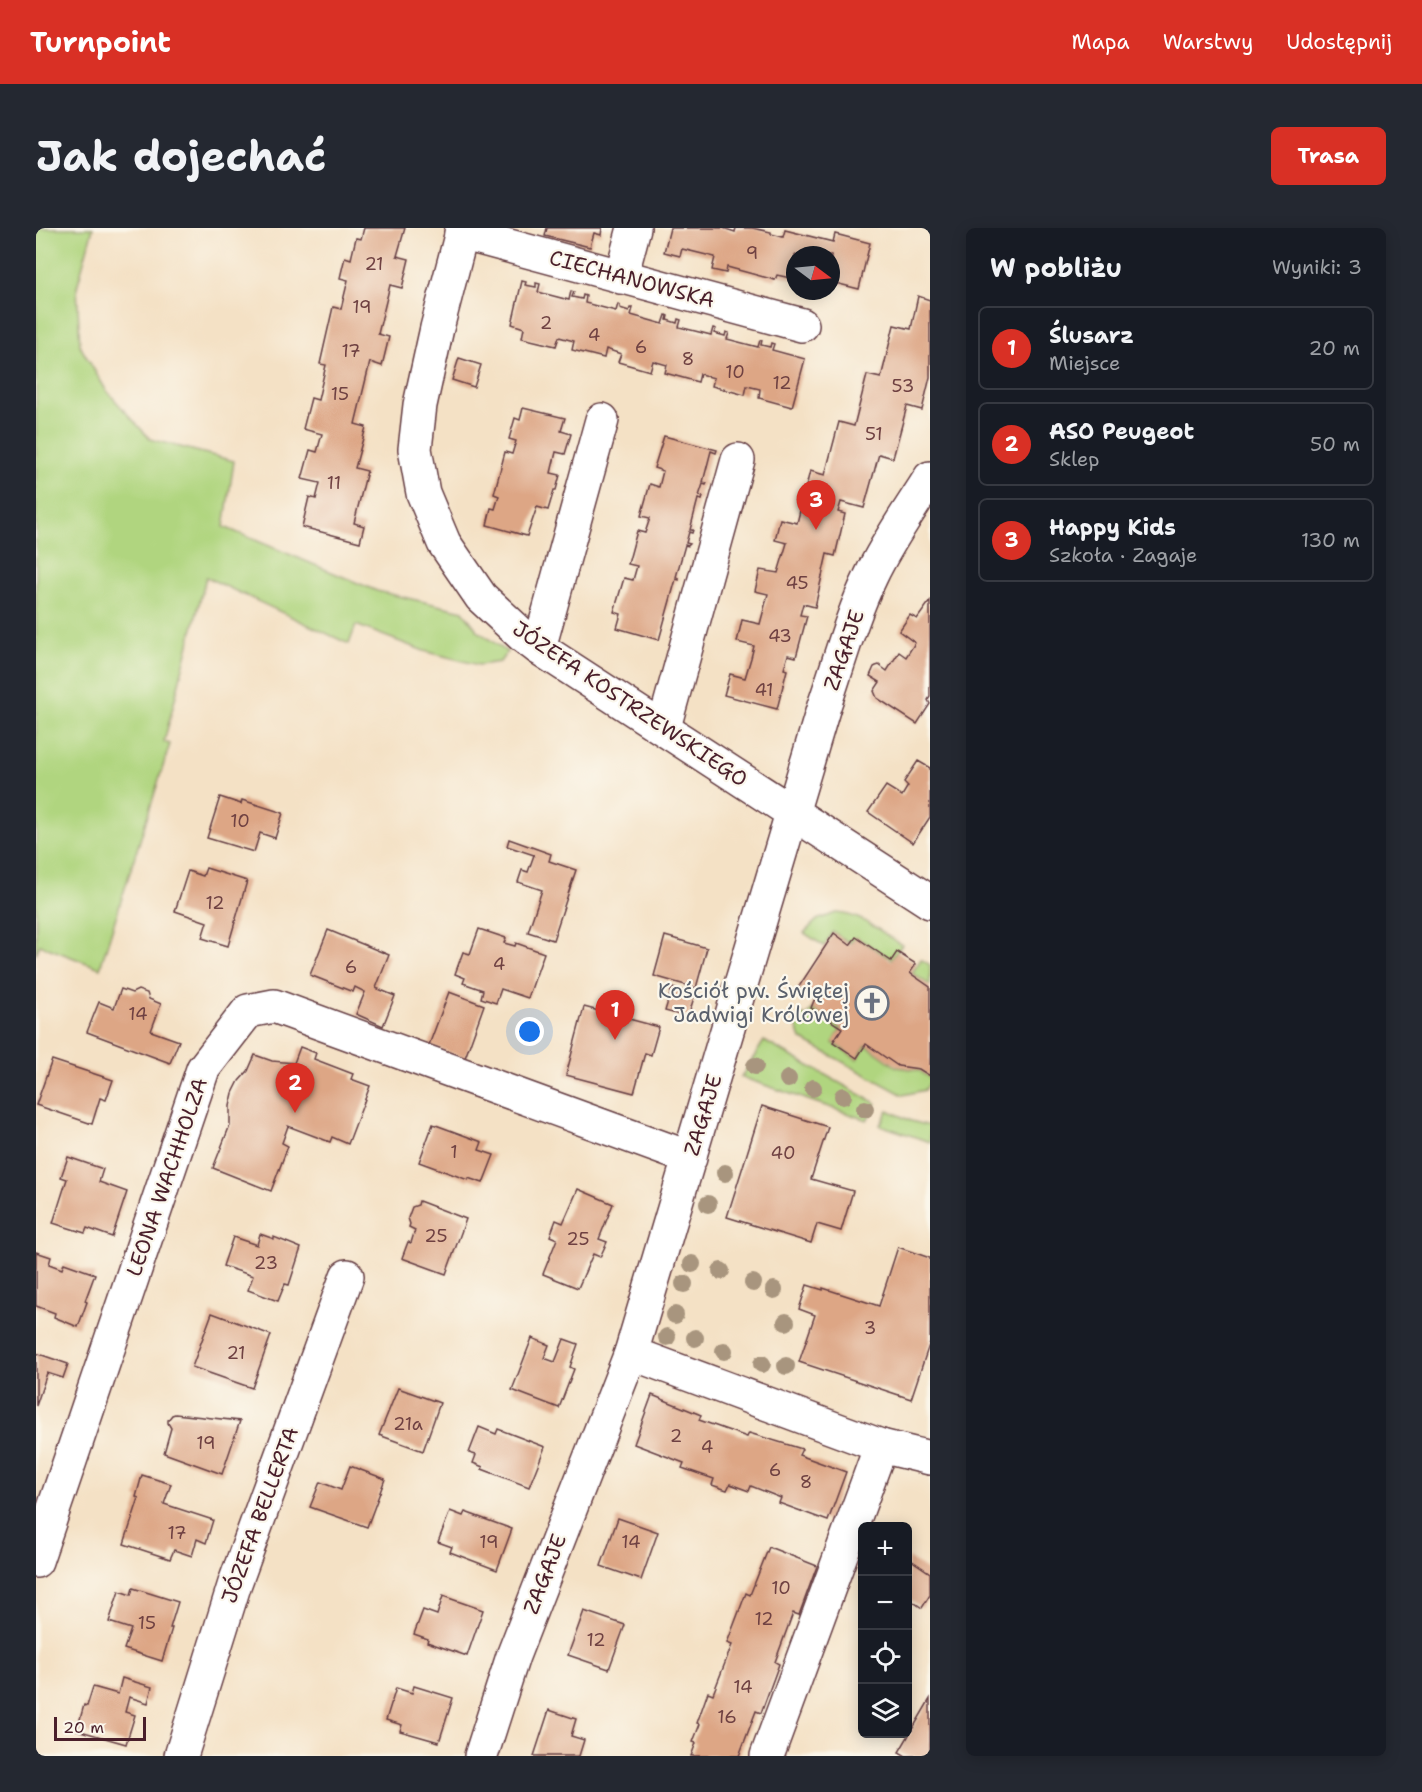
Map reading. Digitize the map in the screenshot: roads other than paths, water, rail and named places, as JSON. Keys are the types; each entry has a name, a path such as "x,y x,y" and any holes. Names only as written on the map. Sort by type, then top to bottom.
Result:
{"street":[{"path":"621,277 634,228"},
{"name":"CIECHANOWSKA","path":"462,231 621,277 802,325"},
{"name":"JÓZEFA KOSTRZEWSKIEGO","path":"462,231 420,405 415,449 423,493 444,543 481,597 539,648 930,902"},
{"path":"539,648 602,420"},
{"path":"664,728 738,460"},
{"name":"ZAGAJE","path":"481,1756 513,1656 631,1353 824,706 862,598 884,551 930,478"},
{"name":"LEONA WACHHOLZA","path":"36,1561 203,1069 248,1011 274,1006 690,1158"},
{"name":"JÓZEFA BELLERTA","path":"181,1756 235,1583 347,1276"},
{"path":"631,1353 881,1446 930,1458"},
{"path":"767,1756 881,1446"}],"place":[{"name":"Happy Kids","path":"816,530"},
{"name":"Kościół pw. Świętej Jadwigi Królowej","path":"872,1003"},
{"name":"Ślusarz","path":"615,1040"},
{"name":"ASO Peugeot","path":"295,1113"}]}
